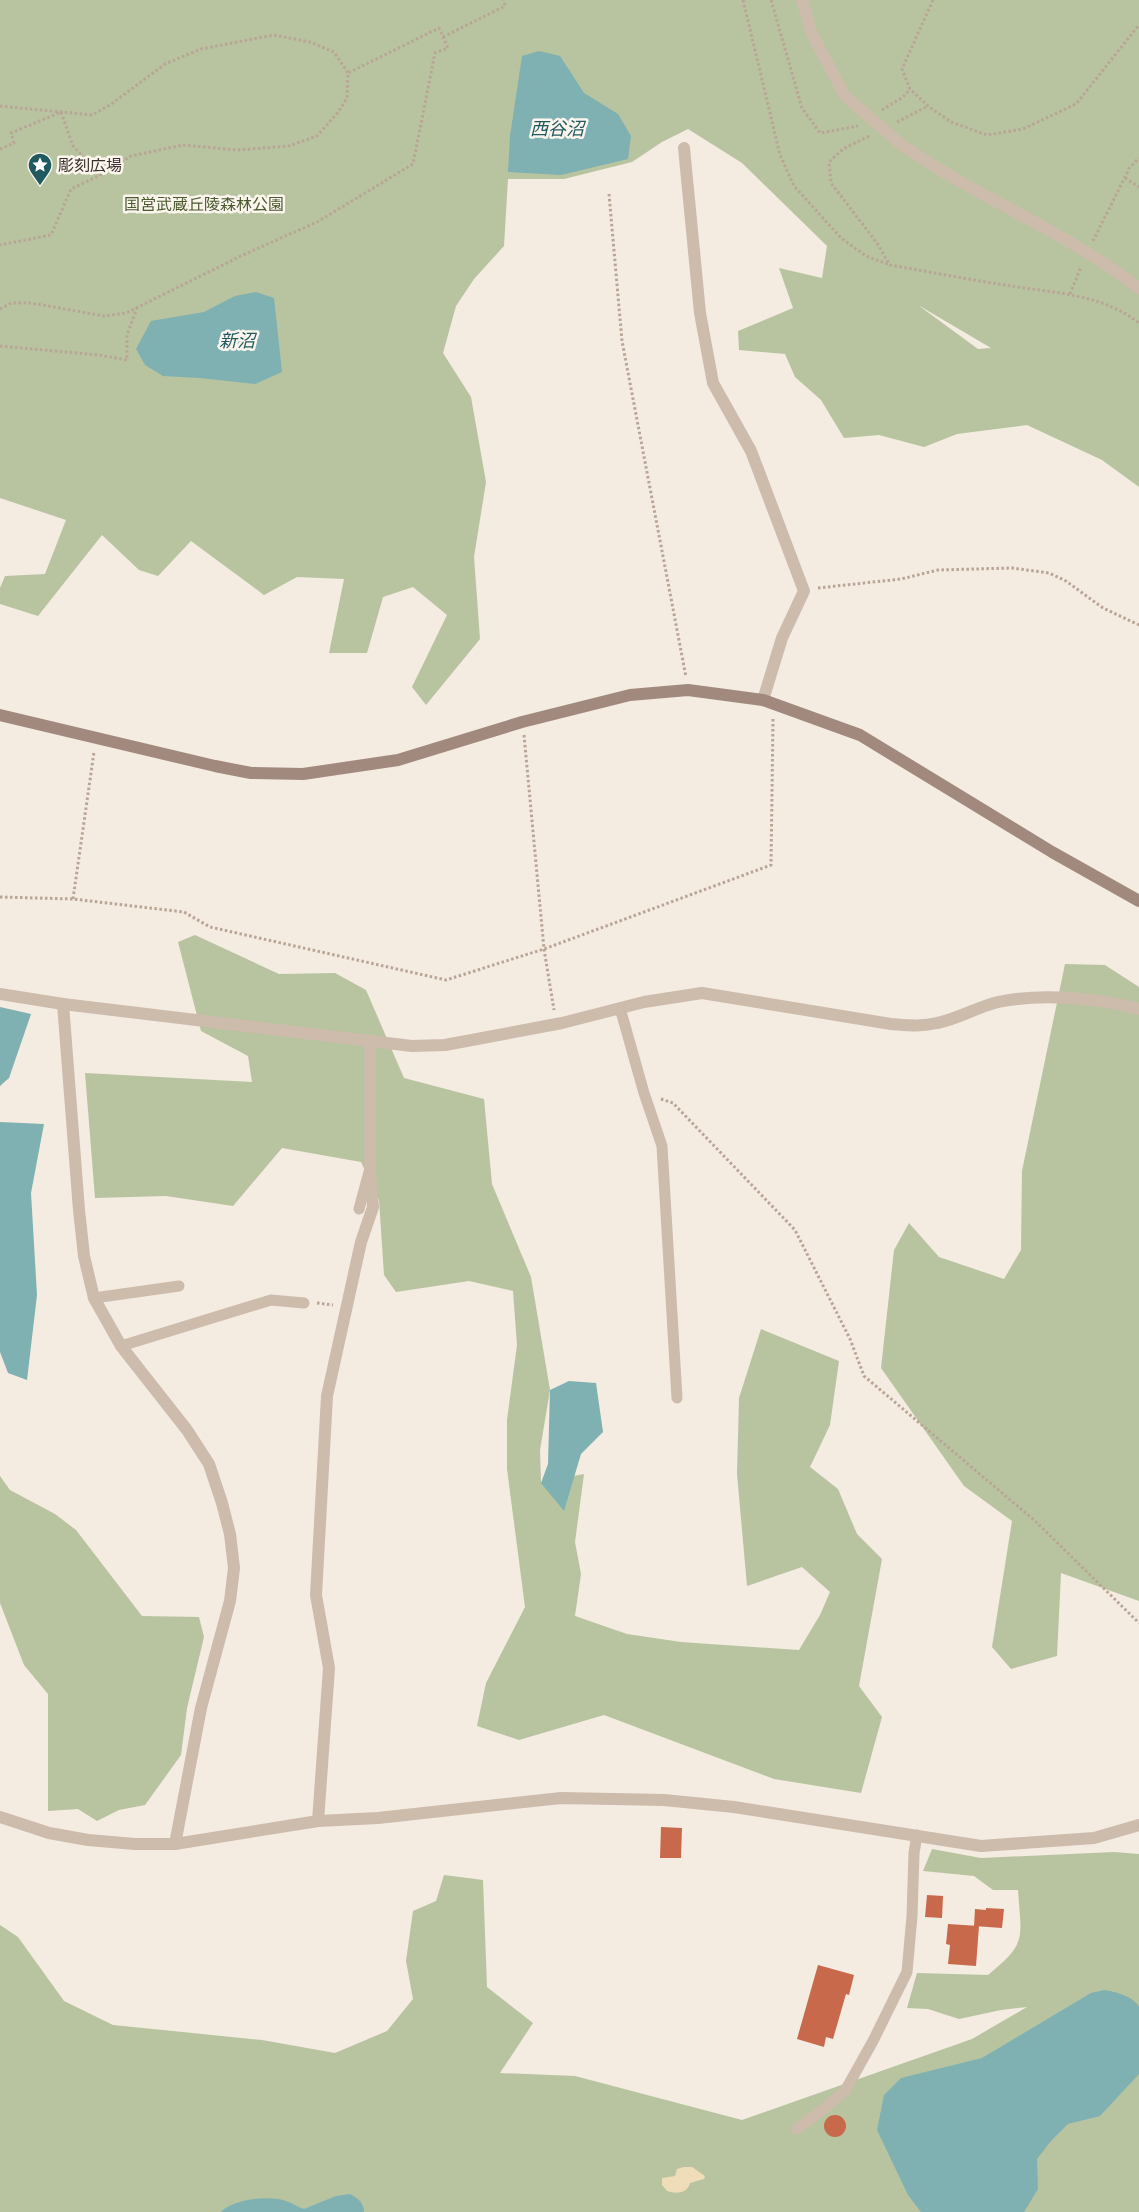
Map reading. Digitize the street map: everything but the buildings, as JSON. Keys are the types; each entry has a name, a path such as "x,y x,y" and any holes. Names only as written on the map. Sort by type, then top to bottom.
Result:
{"street":[{"path":"802,0 812,34 846,96 902,145 939,171 1087,252 1139,288"},
{"path":"684,148 700,313 713,383 751,451 804,591 782,638 768,702"},
{"path":"0,715 242,771 303,774 398,760 522,722 630,695 688,690 768,702 860,735 1139,901"},
{"path":"0,994 63,1004 412,1046 444,1045 562,1023 620,1008 702,993 882,1022 922,1026 938,1023 998,1002 1063,997 1139,1009"},
{"path":"63,1004 79,1210 84,1256 94,1298 121,1346 187,1430 209,1464 222,1503 234,1568 230,1601 200,1708 175,1844"},
{"path":"318,1821 329,1668 316,1595 327,1396 361,1242 373,1207 370,1171 370,1041"},
{"path":"0,1817 49,1832 88,1840 135,1844 175,1844 318,1821 378,1818 561,1798 655,1800 734,1807 981,1846 1056,1843 1094,1838 1139,1825"}],"lane":[{"path":"620,1008 644,1093 662,1146 677,1398"},
{"path":"359,1209 370,1171"},
{"path":"94,1298 179,1286"},
{"path":"121,1346 271,1300 304,1303"},
{"path":"797,2129 845,2090 873,2041 907,1972 912,1916 914,1853 917,1835"}],"path":[{"path":"443,37 505,6 504,0"},
{"path":"743,0 780,155 794,186 840,238 866,256 890,265 1014,287 1070,294 1091,299 1139,323"},
{"path":"933,0 902,69 910,89 928,106 951,122 987,135 1023,129 1076,104 1139,25"},
{"path":"0,309 11,302 31,303 104,316 126,313 243,255 317,222 412,164 435,53 448,48 439,28 348,74"},
{"path":"0,106 92,115 110,105 165,64 201,49 274,35 310,42 334,52 348,74 347,98 339,111 317,136 289,146 237,150 183,145 131,156 100,175 71,189 51,235 0,244"},
{"path":"894,123 928,106"},
{"path":"0,149 14,143 11,133 61,112"},
{"path":"61,112 73,146 100,175"},
{"path":"877,132 843,149 828,162 831,183 877,243 890,265"},
{"path":"1070,294 1087,252 1130,167 1139,158"},
{"path":"1125,178 1139,187"},
{"path":"609,194 622,341 688,690"},
{"path":"0,346 99,354 127,360 127,335 137,307"},
{"path":"804,591 842,584 901,579 938,570 1012,568 1049,574 1066,581 1103,608 1139,625"},
{"path":"0,897 73,898 184,912 210,927 446,980 544,950 771,865 768,702"},
{"path":"522,722 544,950 553,1008 562,1023"},
{"path":"73,898 95,738"},
{"path":"644,1093 673,1103 795,1230 850,1339 864,1376 1034,1520 1139,1623"},
{"path":"304,1303 322,1303 346,1308"}],"green space":[{"name":"国営武蔵丘陵森林公園","path":"0,0 1139,0 1139,487 1102,460 1027,425 957,434 924,447 879,435 844,438 821,400 795,377 785,354 739,350 738,331 793,308 779,268 822,278 827,246 742,163 688,129 662,142 632,162 564,179 508,179 504,246 474,279 456,306 443,353 471,397 486,482 474,557 480,639 426,705 412,687 447,615 413,587 383,597 367,653 329,653 344,579 297,577 264,595 191,541 158,576 139,570 102,535 38,616 0,604 0,588 5,576 45,574 66,520 0,498","holes":["918,305 991,348 978,349"]},
{"path":"195,935 279,974 335,973 366,990 404,1078 484,1099 492,1184 531,1277 550,1390 540,1450 541,1482 584,1474 575,1542 581,1574 575,1616 627,1634 681,1642 799,1650 820,1615 830,1592 802,1567 747,1586 737,1474 739,1398 761,1329 839,1361 830,1425 810,1467 838,1489 857,1534 882,1559 859,1686 882,1717 861,1793 774,1779 604,1715 519,1740 477,1726 486,1683 525,1607 507,1469 507,1420 517,1345 513,1291 469,1281 396,1292 384,1275 379,1200 361,1162 282,1148 233,1206 166,1196 95,1198 85,1073 252,1082 248,1056 201,1031 178,942"},
{"path":"1065,964 1105,965 1139,987 1139,1601 1061,1573 1057,1656 1011,1669 992,1647 1012,1521 964,1486 881,1368 894,1250 909,1223 939,1257 1004,1279 1021,1250 1022,1171"},
{"path":"0,1476 10,1490 55,1514 76,1530 142,1616 199,1617 204,1637 187,1708 181,1755 145,1805 119,1810 97,1821 78,1809 48,1811 48,1694 24,1665 0,1603"},
{"path":"932,1849 981,1858 1114,1852 1139,1854 1139,2212 0,2212 0,1925 18,1937 64,2001 113,2025 262,2040 335,2053 387,2031 413,1999 406,1961 413,1911 436,1901 444,1875 483,1880 487,1987 533,2023 500,2073 575,2076 742,2120 972,2039 1027,2007 1001,2010 959,2019 928,2009 907,2008 917,1973 988,1975 1010,1955 1019,1939 1018,1890 993,1890 974,1876 923,1871"}],"sand":[{"path":"692,2167 705,2176 704,2179 690,2183 689,2187 681,2192 667,2191 662,2185 662,2178 675,2176 677,2169"}],"water":[{"name":"西谷沼","path":"539,51 560,56 584,93 618,114 631,136 628,159 561,175 508,172 510,136 522,56"},
{"name":"新沼","path":"256,292 274,298 282,372 255,384 163,376 145,365 136,349 151,321 204,312 235,296"},
{"path":"0,1007 31,1014 9,1078 0,1086"},
{"path":"0,1122 44,1124 31,1193 37,1295 27,1380 8,1373 0,1352"},
{"path":"569,1381 596,1383 603,1432 581,1454 564,1511 541,1483 548,1464 550,1390"},
{"path":"1104,1990 1128,1997 1139,2007 1139,2074 1100,2116 1068,2124 1051,2141 1037,2159 1038,2189 1024,2212 921,2212 908,2195 877,2130 884,2095 901,2078 982,2058 1091,1993"},
{"path":"350,2194 360,2201 364,2212 221,2212 234,2204 252,2199 279,2199 304,2209 336,2196"}],"place":[{"name":"彫刻広場","path":"40,186"}]}
